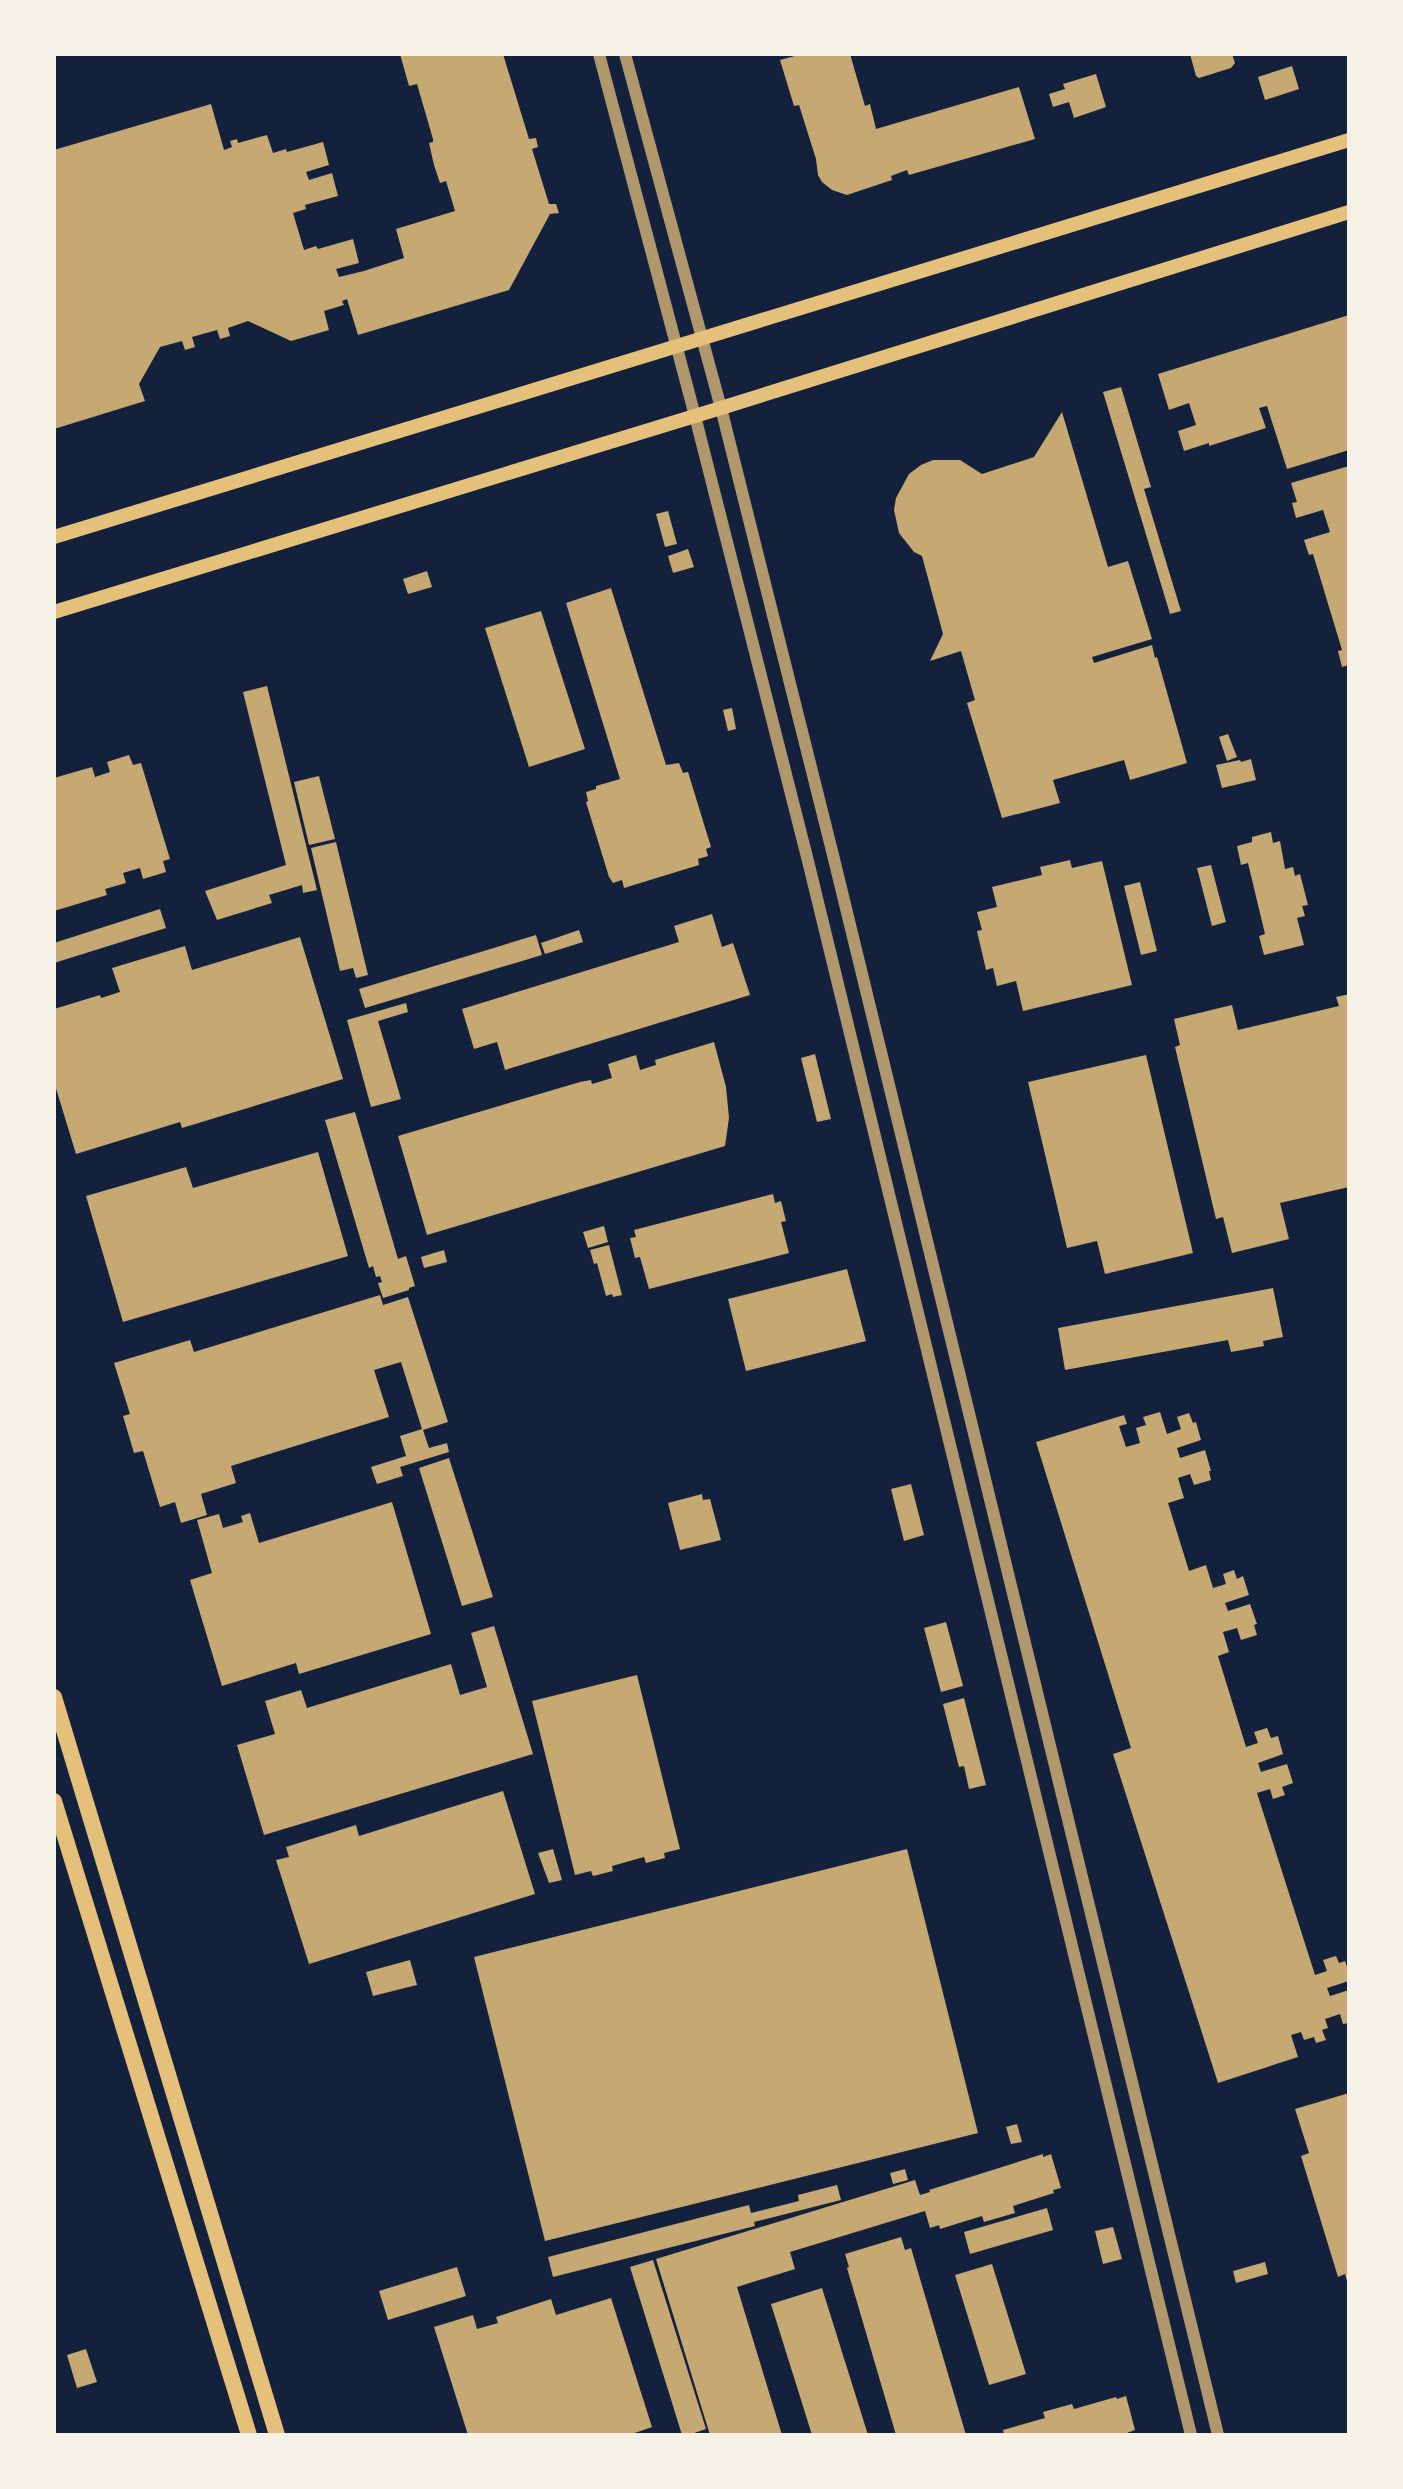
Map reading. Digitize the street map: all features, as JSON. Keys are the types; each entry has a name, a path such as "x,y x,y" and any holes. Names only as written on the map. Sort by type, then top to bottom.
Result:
{"main road":[{"path":"54,537 1349,140"},
{"path":"54,612 1349,212"},
{"path":"54,1697 277,2435"},
{"path":"54,1801 249,2435"}],"street":[{"path":"599,54 695,416 808,861 1191,2435"},
{"path":"625,54 721,408 833,855 1218,2435"}],"building":[{"path":"400,54 503,54 529,139 536,138 538,147 532,149 549,204 556,204 559,213 550,214 509,290 358,335 347,299 342,301 344,305 324,311 329,330 291,341 248,321 228,328 230,336 220,339 217,330 192,337 195,347 185,350 182,341 160,347 139,384 145,401 54,429 54,150 211,104 224,150 232,147 230,141 237,139 238,143 267,135 273,153 323,142 329,165 306,172 309,180 332,173 338,196 305,205 306,209 293,213 304,250 353,239 359,263 336,269 339,277 364,271 404,258 396,229 455,211 446,181 440,183 434,165 429,143 433,142 433,139 417,84 409,86"},
{"path":"802,54 850,54 865,106 870,104 876,129 1019,87 1035,139 909,175 907,170 891,176 892,180 847,195 832,190 818,175 816,159 799,105 794,106 780,60"},
{"path":"1190,54 1232,54 1235,63 1231,68 1199,78 1196,76"},
{"path":"1292,66 1299,89 1265,100 1258,77"},
{"path":"1096,74 1106,107 1074,118 1069,102 1053,107 1049,94 1065,89 1063,84"},
{"path":"1349,315 1349,450 1287,469 1267,406 1259,408 1266,428 1184,451 1178,431 1196,425 1189,403 1169,410 1158,374"},
{"path":"1121,387 1151,487 1144,489 1181,611 1170,614 1103,392"},
{"path":"1062,412 1108,567 1128,561 1152,639 1092,657 1094,663 1152,645 1187,763 1130,780 1124,760 1053,780 1060,803 1002,818 967,703 975,700 961,651 930,661 943,634 922,556 914,552 899,533 894,510 896,498 909,474 921,465 933,460 960,460 982,474 1034,457"},
{"path":"1349,466 1349,665 1342,667 1338,651 1342,650 1313,554 1309,555 1304,540 1330,532 1323,510 1296,518 1292,503 1297,502 1291,483"},
{"path":"668,511 677,544 665,547 656,514"},
{"path":"688,549 694,567 673,573 668,556"},
{"path":"427,571 432,587 408,594 403,579"},
{"path":"611,588 666,765 679,763 683,773 688,772 711,847 706,849 708,856 698,859 699,865 624,888 622,880 613,883 609,877 586,802 586,792 620,779 566,603"},
{"path":"541,611 585,749 529,767 485,628"},
{"path":"267,686 317,890 303,893 302,885 269,895 272,903 217,920 205,891 286,865 243,692"},
{"path":"732,708 736,729 728,731 723,710"},
{"path":"1228,734 1237,757 1227,761 1219,737"},
{"path":"129,755 133,765 141,763 170,859 163,861 166,872 143,879 140,868 123,873 126,883 105,889 107,895 54,911 54,778 92,767 95,777 110,772 107,762"},
{"path":"1251,759 1256,780 1222,788 1216,765"},
{"path":"319,776 335,839 309,845 294,782"},
{"path":"1271,832 1273,843 1280,841 1285,869 1293,867 1295,876 1300,874 1308,905 1302,906 1305,916 1297,918 1304,945 1264,955 1259,936 1265,934 1248,863 1241,865 1237,846 1252,842 1252,837"},
{"path":"336,842 368,975 356,978 353,968 340,971 311,848"},
{"path":"1070,860 1072,868 1102,861 1132,985 1023,1011 1016,981 997,986 993,968 986,970 977,931 982,930 977,912 997,907 992,887 1042,875 1040,867"},
{"path":"1211,865 1226,922 1212,926 1197,868"},
{"path":"1140,882 1157,951 1141,955 1124,886"},
{"path":"160,909 166,928 54,963 54,943"},
{"path":"712,914 722,947 733,943 750,995 505,1070 497,1042 474,1049 462,1009 679,942 674,926"},
{"path":"579,930 583,942 545,954 541,943"},
{"path":"536,935 542,955 365,1008 359,989"},
{"path":"300,937 343,1079 182,1128 180,1122 76,1154 54,1082 54,1009 120,992 112,968 185,946 192,970"},
{"path":"1349,994 1349,1187 1280,1203 1289,1239 1232,1253 1223,1217 1216,1219 1175,1047 1180,1045 1174,1019 1232,1005 1238,1030 1339,1006 1336,997"},
{"path":"406,1003 408,1012 378,1021 401,1099 371,1107 347,1020"},
{"path":"714,1042 726,1087 729,1118 725,1146 427,1235 398,1136 580,1082 591,1080 592,1084 612,1078 608,1064 636,1055 640,1070 656,1065 655,1060"},
{"path":"815,1054 831,1119 817,1122 801,1058"},
{"path":"1146,1055 1193,1253 1105,1274 1097,1241 1067,1248 1028,1082"},
{"path":"355,1112 398,1259 406,1256 415,1286 383,1298 378,1283 382,1282 380,1276 376,1277 373,1266 369,1268 325,1120"},
{"path":"318,1152 348,1256 123,1322 86,1196 186,1167 193,1188"},
{"path":"773,1194 775,1203 781,1201 786,1221 781,1222 789,1253 649,1289 640,1257 635,1258 630,1238 636,1237 634,1230"},
{"path":"604,1226 608,1242 588,1248 583,1232"},
{"path":"609,1245 622,1295 613,1297 612,1294 606,1296 597,1263 594,1264 590,1250"},
{"path":"444,1250 447,1262 424,1268 421,1257"},
{"path":"847,1269 866,1341 746,1371 728,1299"},
{"path":"1273,1288 1283,1337 1263,1341 1264,1346 1231,1352 1228,1340 1065,1370 1058,1328"},
{"path":"380,1295 383,1305 408,1297 448,1422 423,1430 429,1448 447,1443 449,1452 400,1467 403,1476 377,1484 371,1467 406,1456 400,1436 422,1429 401,1362 374,1370 389,1417 231,1466 236,1483 201,1494 207,1515 181,1523 175,1502 160,1507 143,1451 134,1453 123,1416 130,1414 114,1363 190,1340 194,1352"},
{"path":"1160,1412 1167,1434 1181,1429 1177,1417 1189,1413 1193,1423 1196,1422 1201,1440 1177,1448 1180,1458 1205,1450 1211,1471 1211,1480 1194,1485 1190,1474 1178,1478 1184,1498 1168,1503 1189,1571 1206,1565 1213,1588 1226,1584 1223,1574 1234,1570 1237,1579 1243,1576 1249,1595 1225,1603 1228,1611 1250,1604 1257,1624 1254,1625 1257,1635 1241,1640 1237,1628 1223,1632 1229,1652 1218,1656 1246,1747 1258,1743 1254,1732 1267,1728 1271,1738 1278,1736 1283,1754 1258,1763 1261,1772 1287,1764 1293,1783 1282,1787 1285,1795 1273,1799 1270,1789 1257,1793 1315,1975 1327,1971 1323,1960 1336,1956 1339,1963 1345,1961 1349,1972 1349,1981 1327,1988 1330,1996 1349,1990 1349,2023 1343,2024 1340,2014 1325,2019 1328,2028 1322,2030 1326,2040 1316,2043 1314,2037 1304,2040 1301,2032 1291,2035 1298,2057 1218,2083 1113,1754 1131,1748 1036,1442 1124,1415 1127,1424 1119,1426 1126,1447 1140,1443 1136,1428 1146,1425 1143,1417"},
{"path":"449,1458 493,1597 462,1606 419,1468"},
{"path":"911,1484 924,1535 904,1541 891,1489"},
{"path":"702,1494 703,1500 710,1499 721,1540 680,1550 668,1503"},
{"path":"392,1502 431,1634 299,1674 296,1663 222,1686 190,1580 212,1573 197,1520 219,1514 223,1528 243,1522 241,1516 250,1513 259,1543"},
{"path":"946,1622 963,1686 941,1692 924,1628"},
{"path":"494,1626 533,1754 264,1835 237,1745 275,1734 265,1701 301,1690 307,1708 451,1664 460,1695 487,1687 471,1633"},
{"path":"637,1675 680,1849 664,1853 665,1858 646,1863 644,1857 612,1866 613,1871 593,1876 591,1871 575,1875 532,1701"},
{"path":"964,1698 986,1785 969,1789 964,1766 959,1767 943,1704"},
{"path":"503,1791 535,1894 309,1964 276,1860 289,1857 286,1847 356,1825 359,1836"},
{"path":"553,1849 562,1880 549,1883 538,1853"},
{"path":"907,1849 978,2133 545,2241 474,1957"},
{"path":"410,1960 417,1985 373,1996 366,1972"},
{"path":"1349,2093 1348,2285 1345,2274 1338,2277 1301,2156 1309,2153 1295,2109"},
{"path":"1017,2124 1022,2142 1011,2144 1006,2127"},
{"path":"1043,2154 1043,2157 1051,2154 1061,2188 1053,2190 1054,2193 1013,2206 1015,2213 984,2222 982,2216 940,2229 939,2225 930,2228 925,2211 790,2252 795,2269 737,2287 782,2435 710,2435 656,2259 915,2180 920,2195"},
{"path":"905,2169 908,2180 893,2184 890,2173"},
{"path":"837,2185 841,2200 754,2222 755,2226 553,2277 548,2257 749,2205 751,2213 799,2201 798,2195"},
{"path":"1047,2208 1053,2230 970,2254 964,2232"},
{"path":"1113,2227 1122,2259 1103,2264 1095,2231"},
{"path":"901,2237 905,2250 911,2248 966,2435 896,2435 845,2254"},
{"path":"653,2260 706,2429 688,2435 682,2435 630,2267"},
{"path":"1265,2262 1268,2274 1236,2283 1233,2271"},
{"path":"992,2264 1026,2374 989,2385 955,2275"},
{"path":"457,2267 466,2296 388,2320 379,2291"},
{"path":"822,2288 868,2435 812,2435 771,2304"},
{"path":"611,2298 652,2427 629,2435 468,2435 434,2327 473,2315 477,2329 498,2323 496,2317 551,2299 556,2315"},
{"path":"86,2349 97,2382 77,2388 67,2355"},
{"path":"1126,2396 1135,2430 1127,2435 1004,2435 1003,2430 1045,2418 1043,2412 1072,2404 1074,2409"}]}
